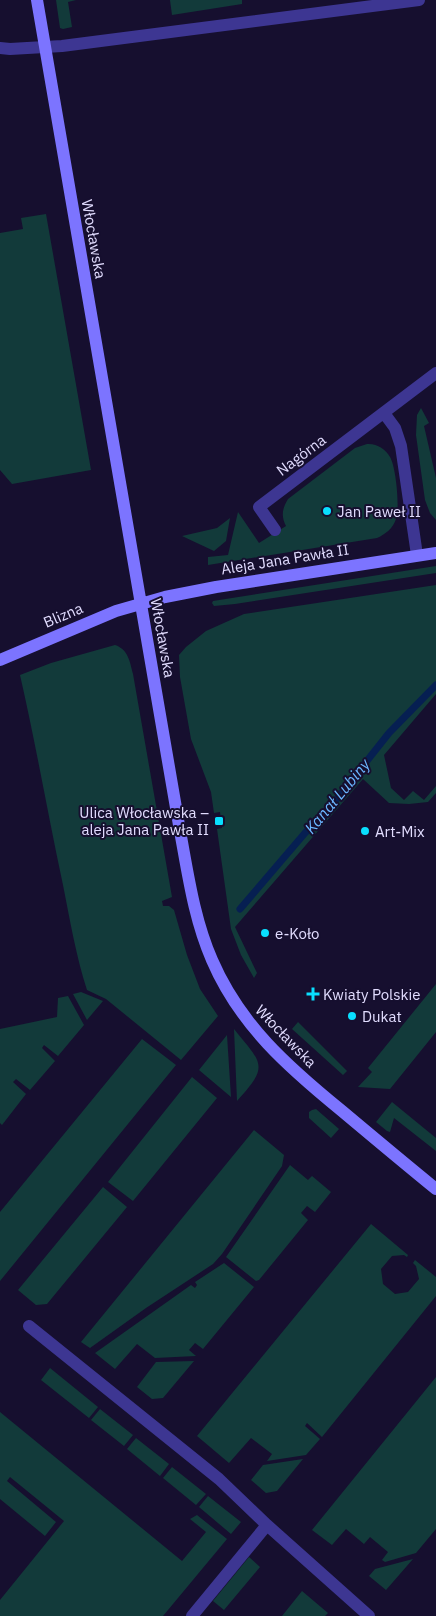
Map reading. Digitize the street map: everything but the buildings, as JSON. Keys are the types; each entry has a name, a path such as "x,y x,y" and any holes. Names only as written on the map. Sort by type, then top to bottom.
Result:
{"street":[{"name":"Włocławska","path":"37,0 192,898 204,940 222,980 238,1009 250,1025 285,1062 436,1189"},
{"path":"0,48 44,48 419,0"},
{"name":"Nagórna","path":"275,530 259,507 436,373"},
{"path":"384,413 395,428 401,446 417,555"},
{"name":"Aleja Jana Pawła II","path":"141,604 216,587 436,553"},
{"name":"Blizna","path":"0,660 91,620 141,604"},
{"path":"29,1326 219,1480 369,1616"},
{"path":"192,1616 267,1525"}],"green space":[{"path":"56,0 76,0 68,2 72,27 60,28"},
{"path":"170,0 242,0 242,4 172,15"},
{"path":"46,214 91,470 12,484 0,470 0,233 23,229 21,218"},
{"path":"421,408 429,423 424,426 436,478 436,520 430,513 425,500 416,435 417,415"},
{"path":"367,444 380,447 386,451 392,462 396,478 397,514 393,525 386,533 377,538 208,565 208,557 228,555 238,512 259,543 286,526 283,512 288,499 355,448"},
{"path":"230,518 226,541 214,551 182,536 217,528"},
{"path":"436,566 436,573 235,604 214,606 212,603 213,601"},
{"path":"436,585 436,694 384,755 391,788 404,800 413,791 424,800 436,786 436,793 428,802 409,804 389,803 363,779 235,927 257,973 254,978 241,955 231,929 217,829 222,828 220,812 214,813 211,792 191,739 180,677 179,655 206,631 244,614"},
{"path":"115,645 126,653 133,674 172,897 162,901 163,906 169,906 174,910 187,955 200,989 218,1016 181,1060 106,999 87,990 74,938 20,675 51,663"},
{"path":"436,984 436,1032 390,1089 358,1087 372,1072 368,1068"},
{"path":"81,992 103,1001 87,1020 73,994"},
{"path":"68,996 84,1025 58,1056 44,1045 42,1048 55,1061 30,1090 16,1079 13,1082 26,1094 2,1125 0,1123 0,1029 57,1017 58,998"},
{"path":"298,1022 347,1071 343,1075 292,1029"},
{"path":"234,1029 251,1050 258,1065 258,1072 254,1079 237,1101"},
{"path":"227,1035 231,1097 199,1070"},
{"path":"142,1039 176,1065 0,1281 0,1212"},
{"path":"192,1077 217,1098 133,1201 108,1182"},
{"path":"392,1102 436,1138 436,1151 394,1118 390,1132 376,1122"},
{"path":"316,1109 339,1129 331,1138 309,1118 309,1112"},
{"path":"254,1130 284,1155 282,1166 222,1254 213,1264 90,1348 81,1342"},
{"path":"290,1165 308,1180 312,1176 331,1192 315,1212 307,1206 301,1213 308,1220 259,1280 256,1281 226,1257"},
{"path":"103,1187 127,1207 47,1304 36,1305 18,1290"},
{"path":"371,1224 408,1255 407,1257 404,1255 392,1256 381,1269 383,1284 395,1294 408,1292 419,1279 416,1266 413,1263 415,1260 436,1277 436,1296 322,1437 307,1423 305,1426 320,1439 306,1455 267,1461 272,1454 251,1438 229,1463 197,1436"},
{"path":"224,1263 254,1287 203,1349 195,1343 189,1350 196,1356 155,1358 137,1344 115,1369 95,1353 191,1285 195,1288 197,1285 195,1282"},
{"path":"194,1361 163,1398 152,1399 137,1387 156,1362"},
{"path":"50,1368 98,1407 89,1418 41,1380"},
{"path":"436,1377 436,1529 416,1553 385,1562 382,1560 388,1552 370,1537 364,1544 346,1529 332,1545 312,1530"},
{"path":"100,1409 133,1435 124,1446 91,1420"},
{"path":"0,1412 182,1561 206,1532 190,1519 197,1515 227,1539 163,1616 0,1616 0,1600 64,1521 10,1477 7,1481 56,1522 45,1536 0,1499"},
{"path":"136,1438 169,1464 160,1476 127,1449"},
{"path":"303,1459 277,1491 266,1493 251,1480 263,1465"},
{"path":"172,1467 206,1494 196,1505 163,1478"},
{"path":"208,1496 241,1522 231,1534 199,1507"},
{"path":"249,1557 260,1567 224,1610 213,1601"},
{"path":"413,1559 386,1590 369,1576 375,1569"},
{"path":"302,1591 328,1613 325,1616 282,1616"}],"waterway":[{"name":"Kanał Lubiny","path":"240,909 305,833 332,805 389,733 436,685"}],"place":[{"name":"Jan Paweł II","path":"327,511"},
{"name":"Ulica Włocławska – aleja Jana Pawła II","path":"219,821"},
{"name":"Art-Mix","path":"365,831"},
{"name":"e-Koło","path":"265,933"},
{"name":"Kwiaty Polskie","path":"313,994"},
{"name":"Dukat","path":"352,1016"}]}
